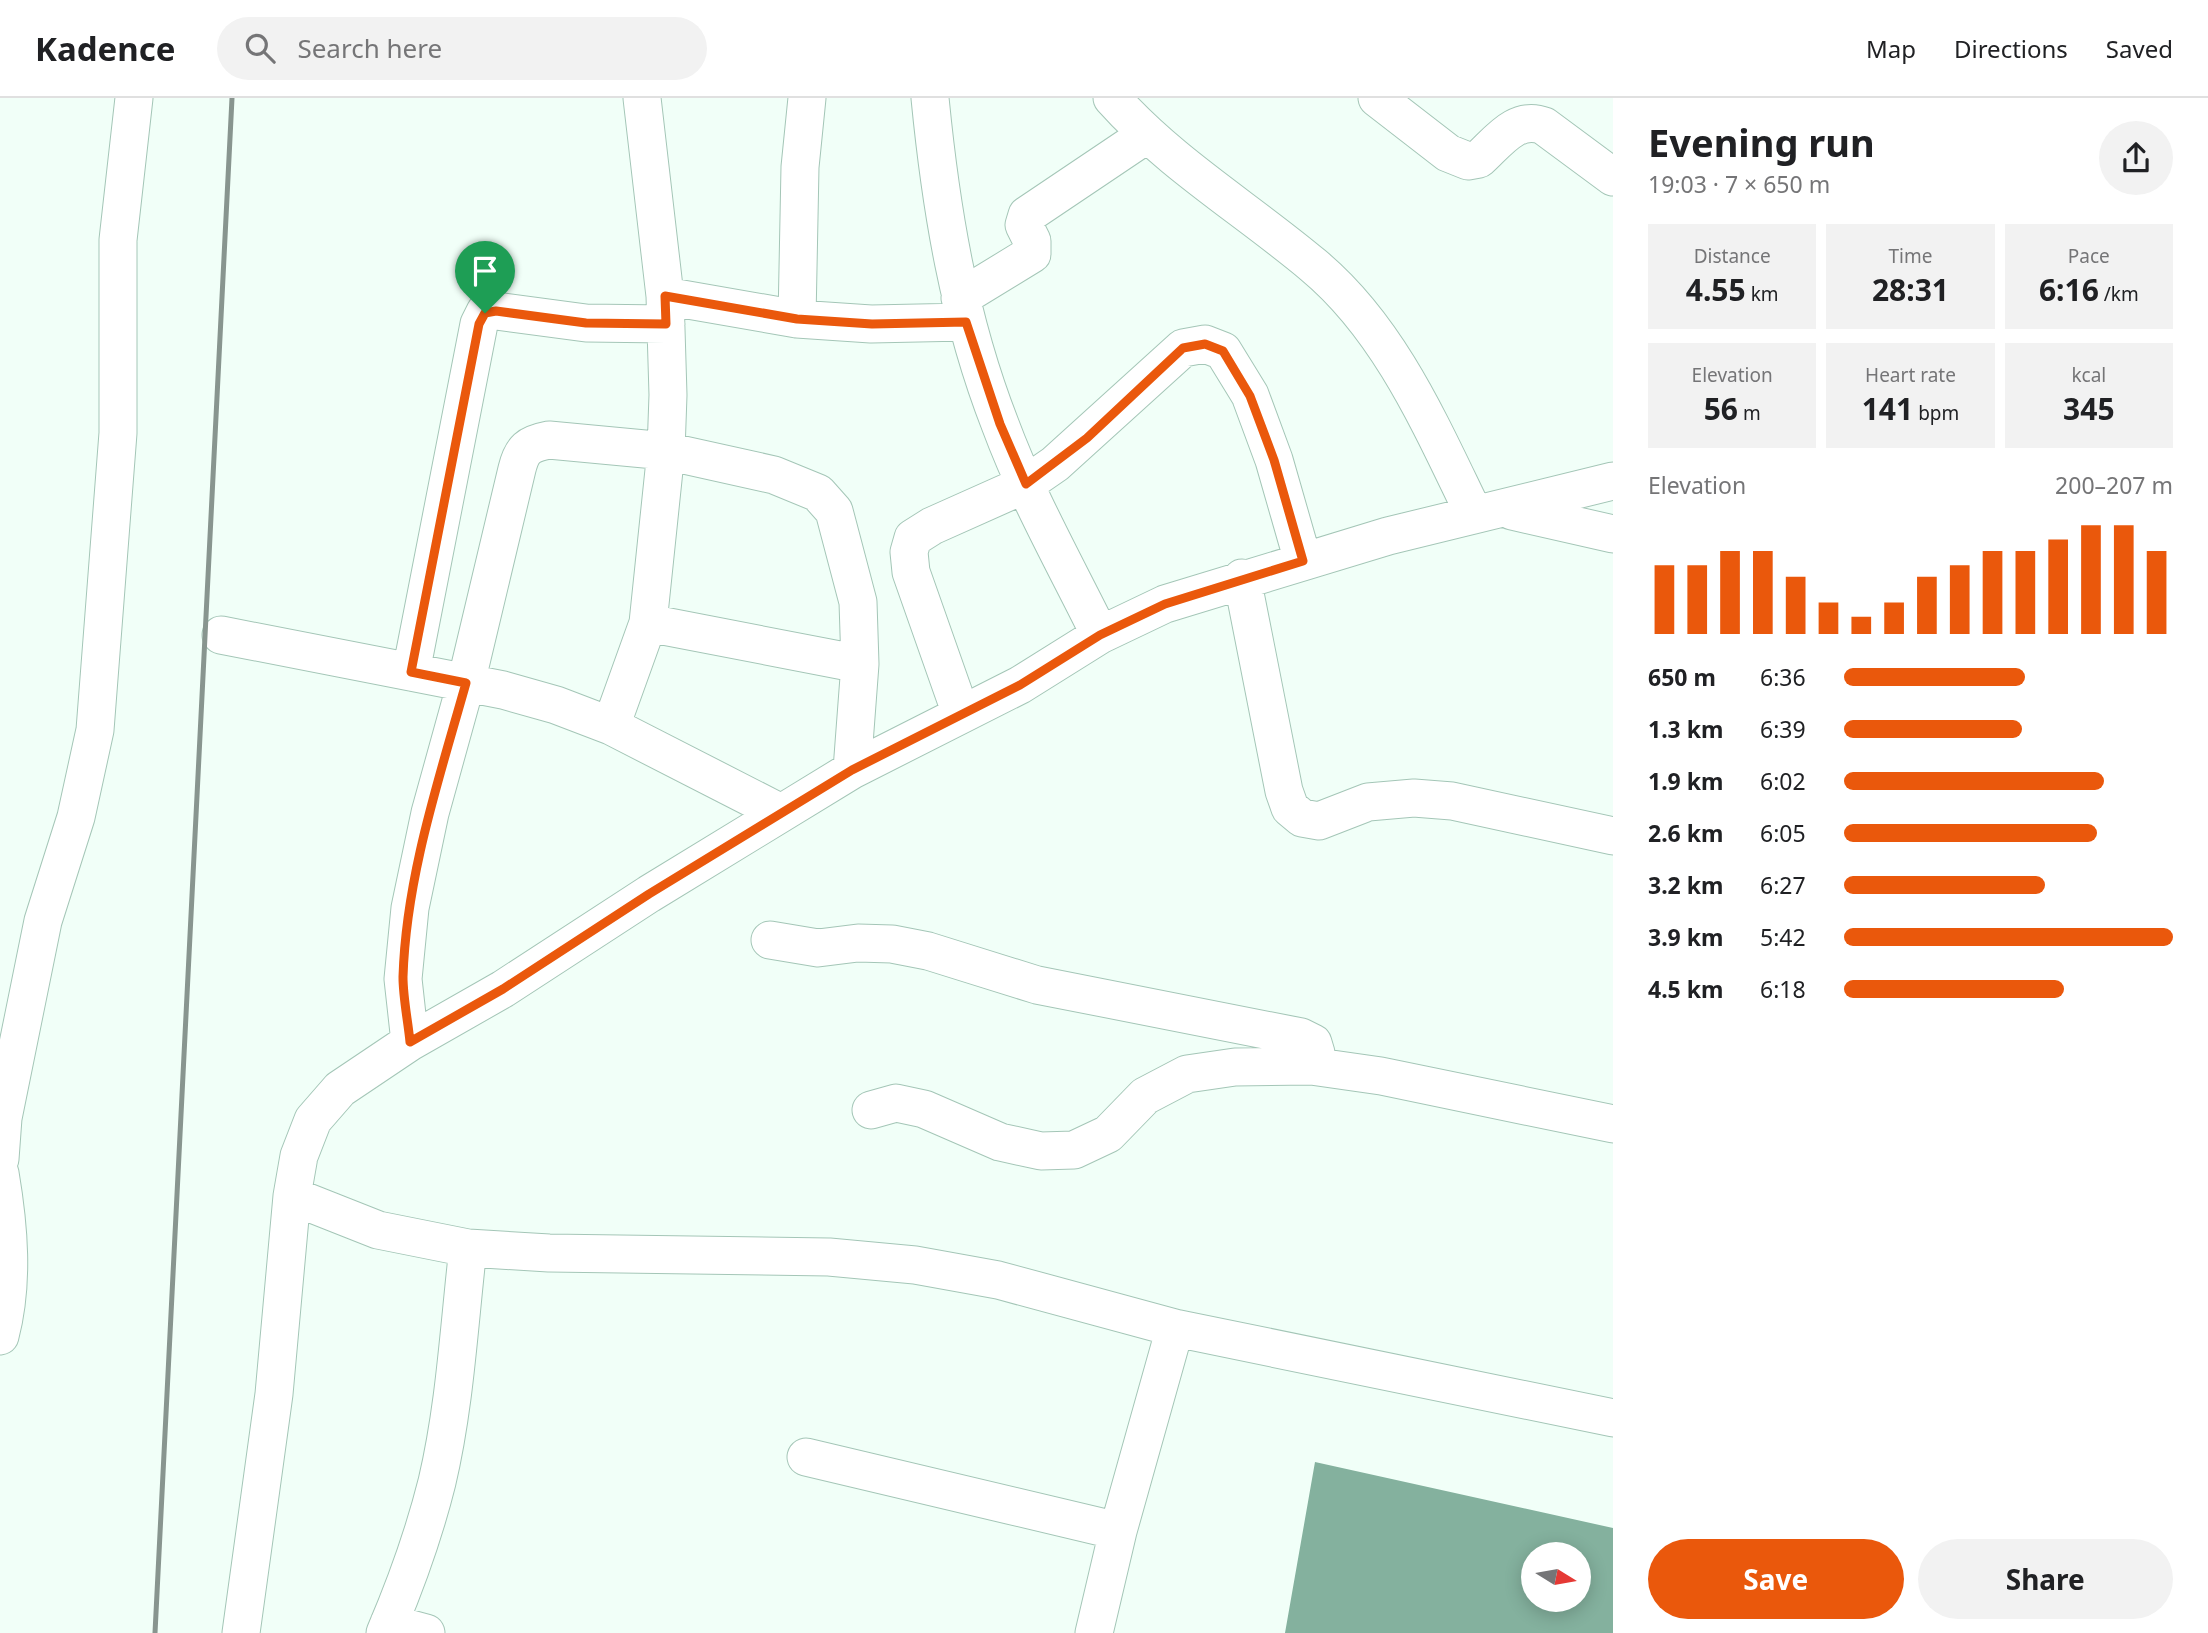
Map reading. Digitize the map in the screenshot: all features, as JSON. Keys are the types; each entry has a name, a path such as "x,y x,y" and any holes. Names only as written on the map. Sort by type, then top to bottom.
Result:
{"street":[{"path":"0,1159 3,1118 43,921 76,817 95,730 118,433 118,240 134,98"},
{"path":"611,726 648,623 666,451 665,310 642,98"},
{"path":"797,319 800,167 807,98"},
{"path":"930,98 944,222 963,310 1000,424 1026,484 1100,635"},
{"path":"1112,98 1146,135 1212,190 1314,266 1374,331 1489,511 1613,534"},
{"path":"1377,98 1457,158 1468,161 1479,159 1515,126 1534,122 1544,126 1613,177"},
{"path":"411,672 479,324 485,313 496,311 586,323 665,310 872,324 963,310 1032,254 1032,241 1024,225 1027,215 1146,135"},
{"path":"961,714 911,572 909,552 913,538 932,526 1026,484 1087,438 1183,348 1205,344 1223,351 1250,396 1274,460 1303,561"},
{"path":"410,1042 403,979 410,908 430,813 466,683 522,452 532,443 548,440 666,451 774,475 818,494 834,511 858,602 860,664 852,770"},
{"path":"241,1633 274,1394 292,1196 299,1156 313,1120 340,1089 410,1042 503,989 649,894 852,770 1020,685 1100,635 1165,604 1242,578 1489,511 1613,481"},
{"path":"1242,578 1284,791 1290,808 1302,818 1319,821 1368,802 1414,797 1452,801 1613,835"},
{"path":"648,623 860,664"},
{"path":"221,635 466,683 556,705 611,726 781,813"},
{"path":"770,940 818,948 858,943 892,944 928,951 1037,985 1301,1037 1313,1043 1316,1053 1311,1066"},
{"path":"871,1110 896,1103 915,1107 1000,1142 1041,1151 1074,1150 1108,1134 1145,1096 1186,1074 1235,1066 1311,1066 1381,1076 1613,1124"},
{"path":"0,1173 8,1220 8,1287 0,1336"},
{"path":"292,1196 378,1230 468,1248 549,1253 829,1257 915,1265 998,1280 1175,1328 1613,1418"},
{"path":"426,1633 387,1628 417,1553 438,1480 450,1410 468,1248"},
{"path":"1094,1633 1118,1531 1175,1328"},
{"path":"806,1457 1118,1531"}],"shaded area":[{"path":"1315,1462 1613,1528 1613,1633 1285,1633"}],"railway":[{"path":"155,1633 232,98"}],"route":[{"path":"665,296 797,319 872,324 966,322 1000,424 1026,484 1087,438 1122,402 1183,348 1205,344 1223,351 1250,396 1274,460 1303,561 1165,604 1100,635 1020,685 852,770 649,894 503,989 410,1042 403,979 410,908 430,813 466,683 411,672 479,324 485,313 496,311 586,323 666,324 665,296"}]}
